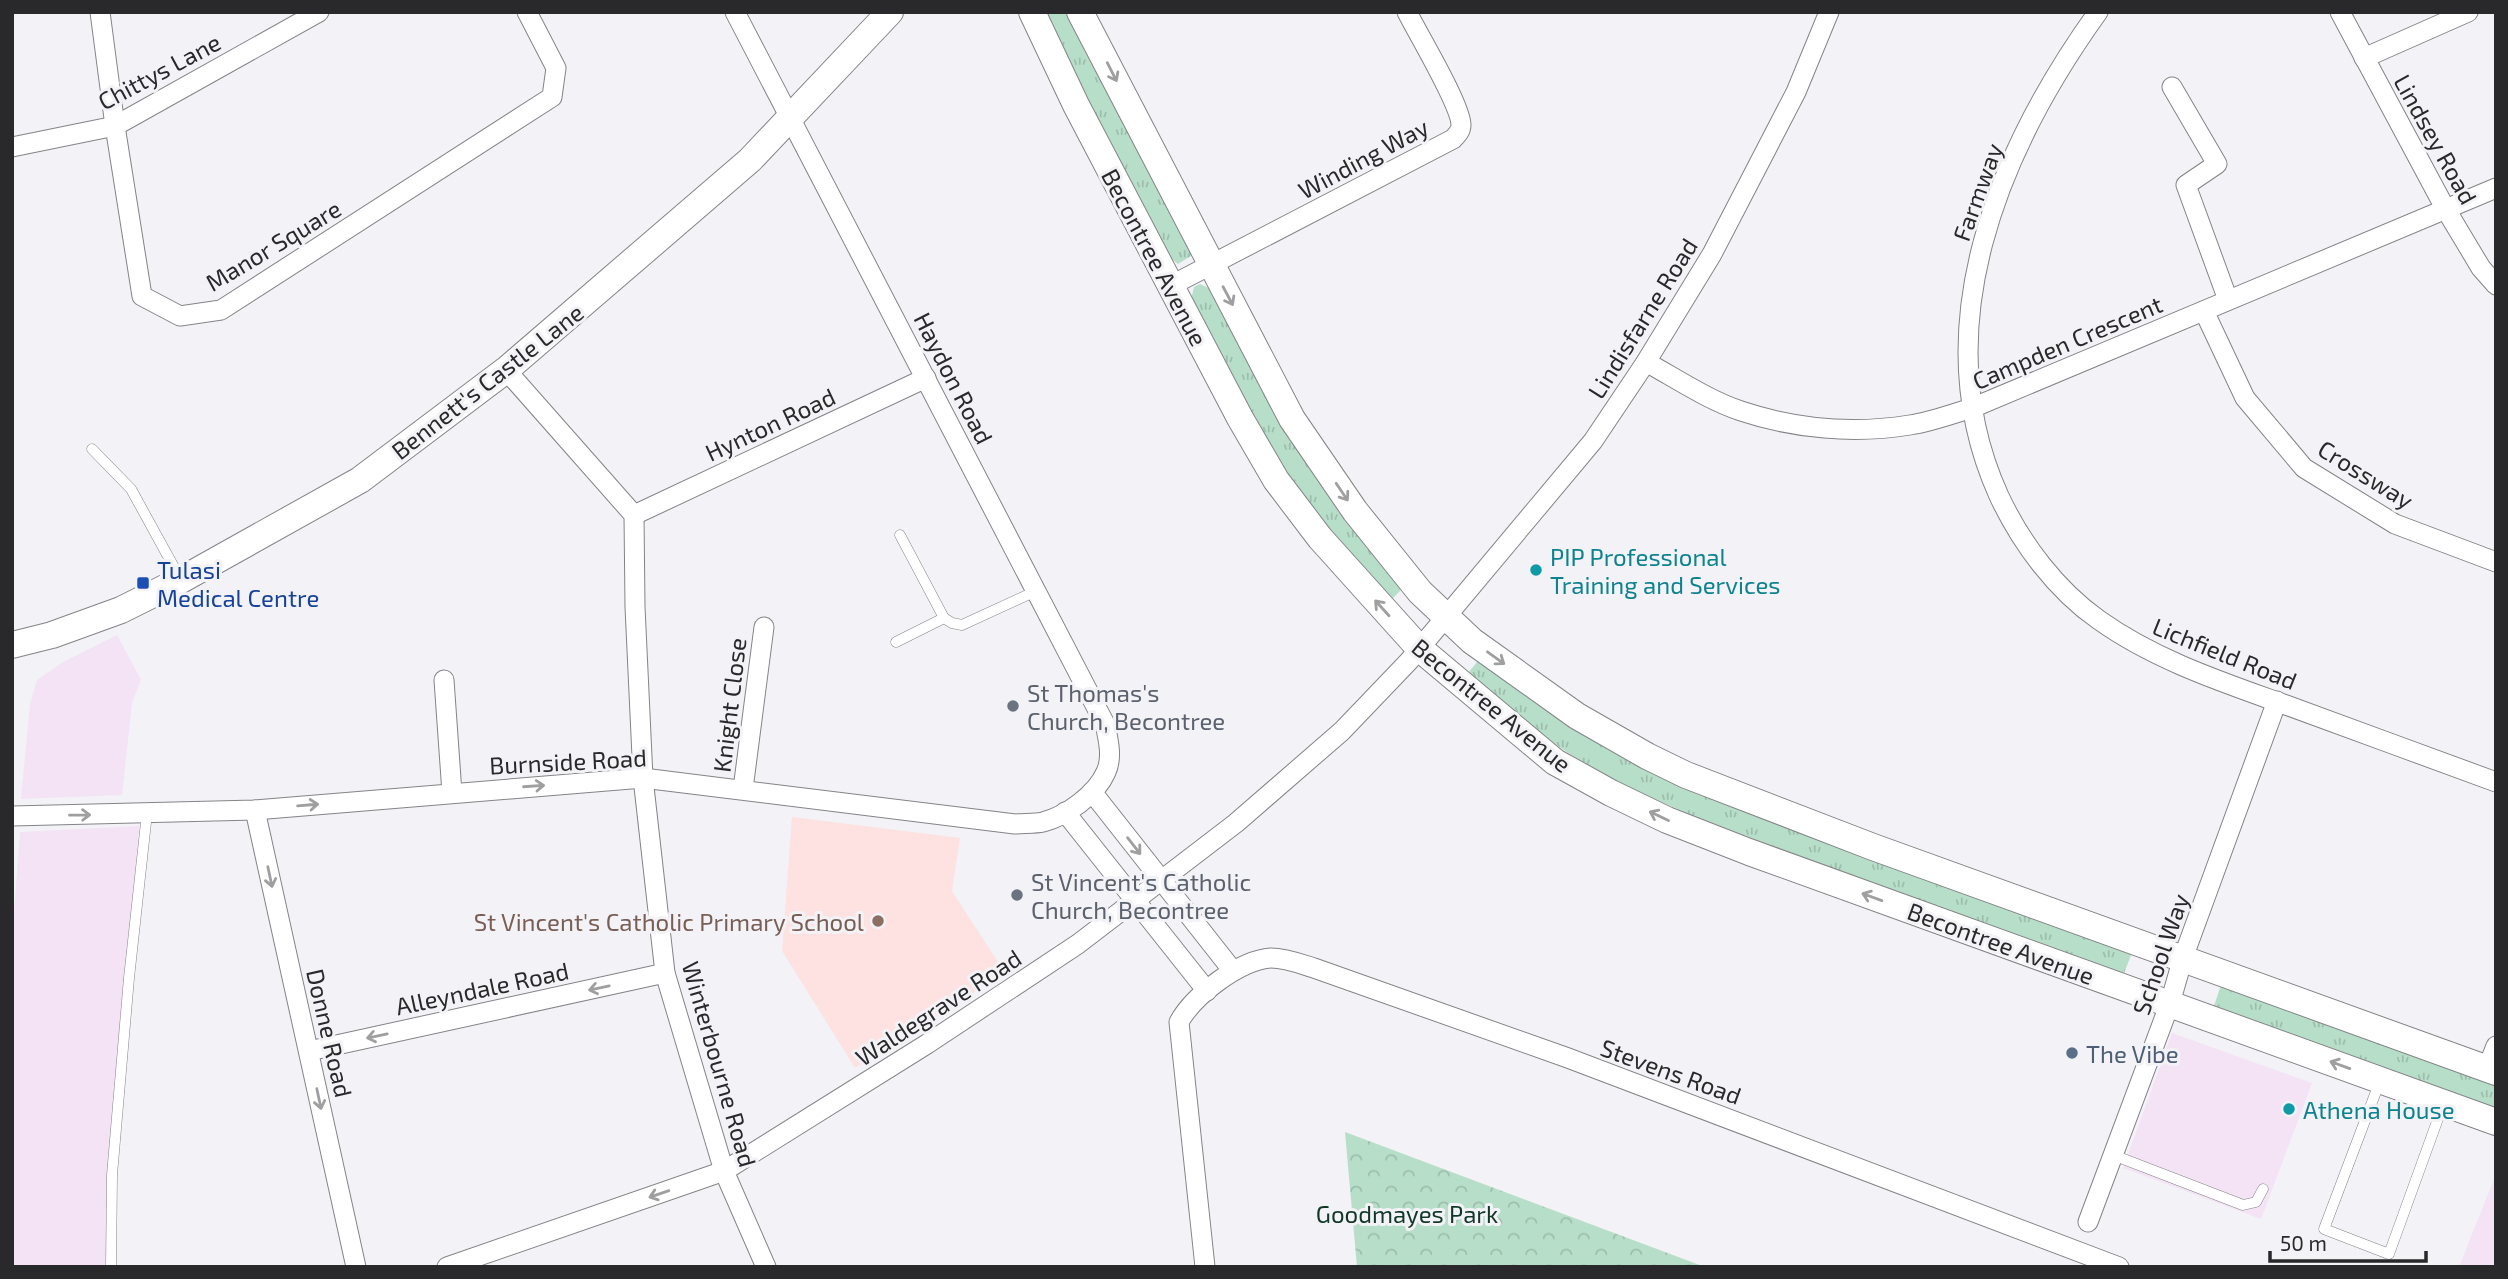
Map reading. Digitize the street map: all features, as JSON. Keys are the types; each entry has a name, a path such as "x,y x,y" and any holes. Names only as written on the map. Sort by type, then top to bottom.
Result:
{"street":[{"name":"Manor Square","path":"100,12 142,296 180,316 221,310 552,97 556,68 527,12"},
{"name":"Chittys Lane","path":"12,147 115,126 319,12"},
{"name":"Haydon Road","path":"735,12 1105,724 1110,750 1106,772"},
{"name":"Bennett's Castle Lane","path":"12,645 52,635 121,610 181,580 360,480 506,370 751,160 890,12"},
{"name":"Becontree Avenue","path":"1032,12 1076,105 1170,286 1276,480 1320,538 1419,648 1555,762 1655,815 1749,852 2496,1122"},
{"name":"Becontree Avenue","path":"1080,12 1292,419 1355,511 1420,592 1472,641 1577,716 1686,775 1873,847 2183,958 2493,1062"},
{"name":"Winding Way","path":"1170,286 1453,139 1459,133 1461,127 1455,104 1406,12"},
{"name":"Lindisfarne Road","path":"1446,617 1593,441 1646,362 1718,242 1796,92 1829,12"},
{"name":"Farmway","path":"1972,408 1967,358 1968,325 1975,273 1989,218 2041,101 2098,12"},
{"name":"Lindsey Road","path":"2340,12 2445,208 2481,268 2496,285"},
{"path":"2364,58 2468,12"},
{"path":"2172,88 2217,164 2186,185 2228,300"},
{"name":"Campden Crescent","path":"1646,362 1740,411 1800,425 1864,430 1912,425 1972,408 2496,188"},
{"name":"Crossway","path":"2204,311 2245,398 2304,468 2395,524 2496,562"},
{"path":"506,370 634,515"},
{"name":"Hynton Road","path":"634,515 926,378"},
{"name":"Lichfield Road","path":"1972,408 1986,468 2010,519 2036,557 2068,594 2098,619 2147,650 2496,782"},
{"name":"Winterbourne Road","path":"634,515 635,607 643,778 666,973 724,1171 766,1267"},
{"name":"Waldegrave Road","path":"447,1267 724,1171 927,1044 1078,944 1236,823 1342,731 1446,617"},
{"name":"Knight Close","path":"743,789 764,627"},
{"path":"444,680 452,793"},
{"name":"School Way","path":"2088,1222 2170,1003 2183,958 2277,701"},
{"name":"Burnside Road","path":"12,816 255,810 643,778 1015,824 1042,822 1065,813 1092,792 1106,772"},
{"path":"1092,792 1233,971"},
{"name":"Donne Road","path":"255,810 356,1267"},
{"path":"1065,813 1207,991"},
{"name":"Stevens Road","path":"1205,1267 1179,1022 1189,1006 1233,971 1273,958 1314,968 1592,1068 2119,1267"},
{"name":"Alleyndale Road","path":"309,1051 666,973"}],"lane":[{"path":"92,449 131,489 181,580"},
{"path":"900,534 944,618 952,623 961,625 1035,591"},
{"path":"896,642 944,618"},
{"path":"111,1267 114,1150 147,813"},
{"path":"2380,1080 2324,1229 2389,1254 2444,1103"},
{"path":"2113,1155 2244,1205 2256,1202 2263,1189"}],"shaded area":[{"path":"117,635 141,680 132,703 122,795 21,799 30,704 37,680 63,662"},
{"name":"St Vincent's Catholic Primary School","path":"792,817 960,838 952,891 1005,973 855,1068 782,951"},
{"path":"139,826 105,1267 12,1267 12,941 20,832"},
{"path":"2172,1033 2312,1083 2261,1219 2123,1168"},
{"path":"2496,1174 2496,1267 2459,1267"}],"green space":[{"path":"1041,12 1067,12 1192,251 1191,256 1178,264 1168,256"},
{"path":"1200,284 1213,290 1405,586 1387,604 1278,465 1191,300 1194,287"},
{"path":"1481,657 1530,695 2133,950 2123,976 1702,820 1619,783 1568,753 1465,677"},
{"path":"2221,985 2496,1086 2496,1113 2213,1009"},
{"name":"Goodmayes Park","path":"1345,1132 1705,1267 1357,1267"}],"place":[{"name":"PIP Professional Training and Services","path":"1536,570"},
{"name":"Tulasi Medical Centre","path":"143,583"},
{"name":"St Thomas's Church, Becontree","path":"1013,706"},
{"name":"St Vincent's Catholic Church, Becontree","path":"1017,895"},
{"name":"St Vincent's Catholic Primary School","path":"878,921"},
{"name":"The Vibe","path":"2072,1053"},
{"name":"Athena House","path":"2289,1109"}]}
